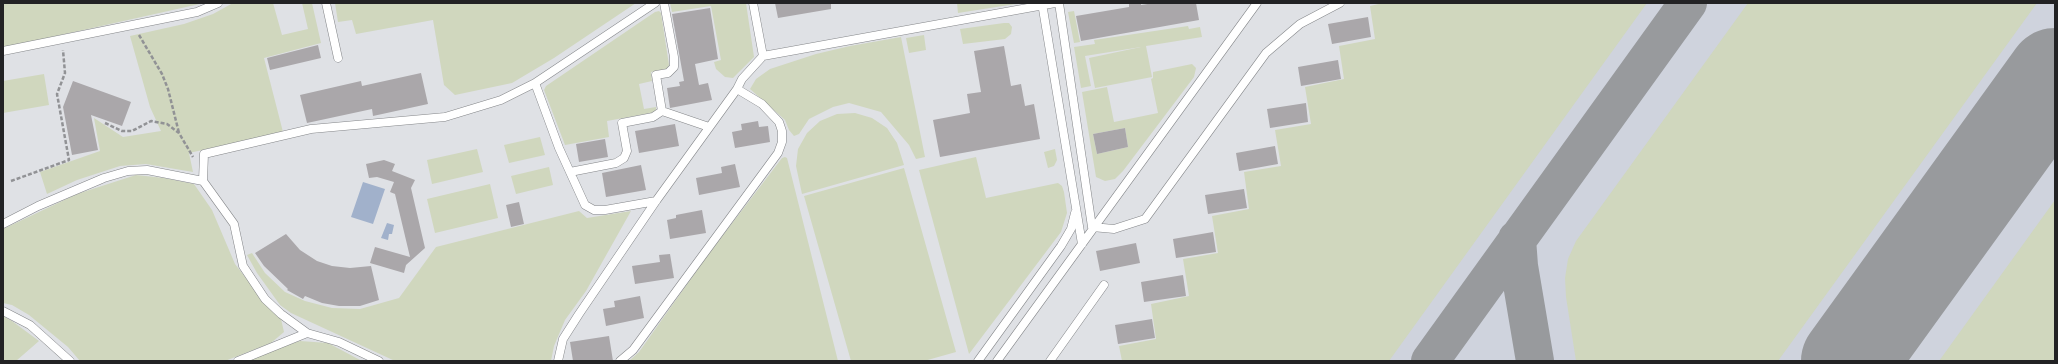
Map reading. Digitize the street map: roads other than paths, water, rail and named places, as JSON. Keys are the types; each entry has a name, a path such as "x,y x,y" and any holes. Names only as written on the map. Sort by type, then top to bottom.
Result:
{"lane":[{"path":"3,51 197,12 218,3"},
{"path":"326,3 338,58"},
{"path":"379,361 339,342 307,333 281,314 265,299 243,266 234,224 203,181 204,154 311,129 445,118 501,100 535,83 655,3"},
{"path":"662,111 656,75 668,73 674,67 674,57 664,3"},
{"path":"753,3 762,56"},
{"path":"558,361 563,338 656,201 737,89 742,79 762,56 1055,3"},
{"path":"1059,3 1089,194 1092,228"},
{"path":"997,361 1092,228 1257,3"},
{"path":"1092,228 1114,229 1146,219 1266,53 1300,24 1340,3"},
{"path":"1043,4 1082,244"},
{"path":"535,83 570,172 586,205 594,210 656,201"},
{"path":"620,361 633,350 778,153 782,142 782,131 779,122 762,104 737,89"},
{"path":"570,172 616,163 624,158 627,151 622,123 653,117 662,111"},
{"path":"662,111 709,128"},
{"path":"3,224 38,206 104,178 128,171 147,170 203,181"},
{"path":"1074,198 1089,194"},
{"path":"978,361 1061,246 1071,229 1076,211"},
{"path":"1050,361 1104,285"},
{"path":"3,311 30,325 70,361"},
{"path":"238,361 307,333"}],"water":[{"path":"363,182 385,189 373,224 351,217"},
{"path":"387,223 394,225 392,234 389,234 388,240 381,238"}]}
